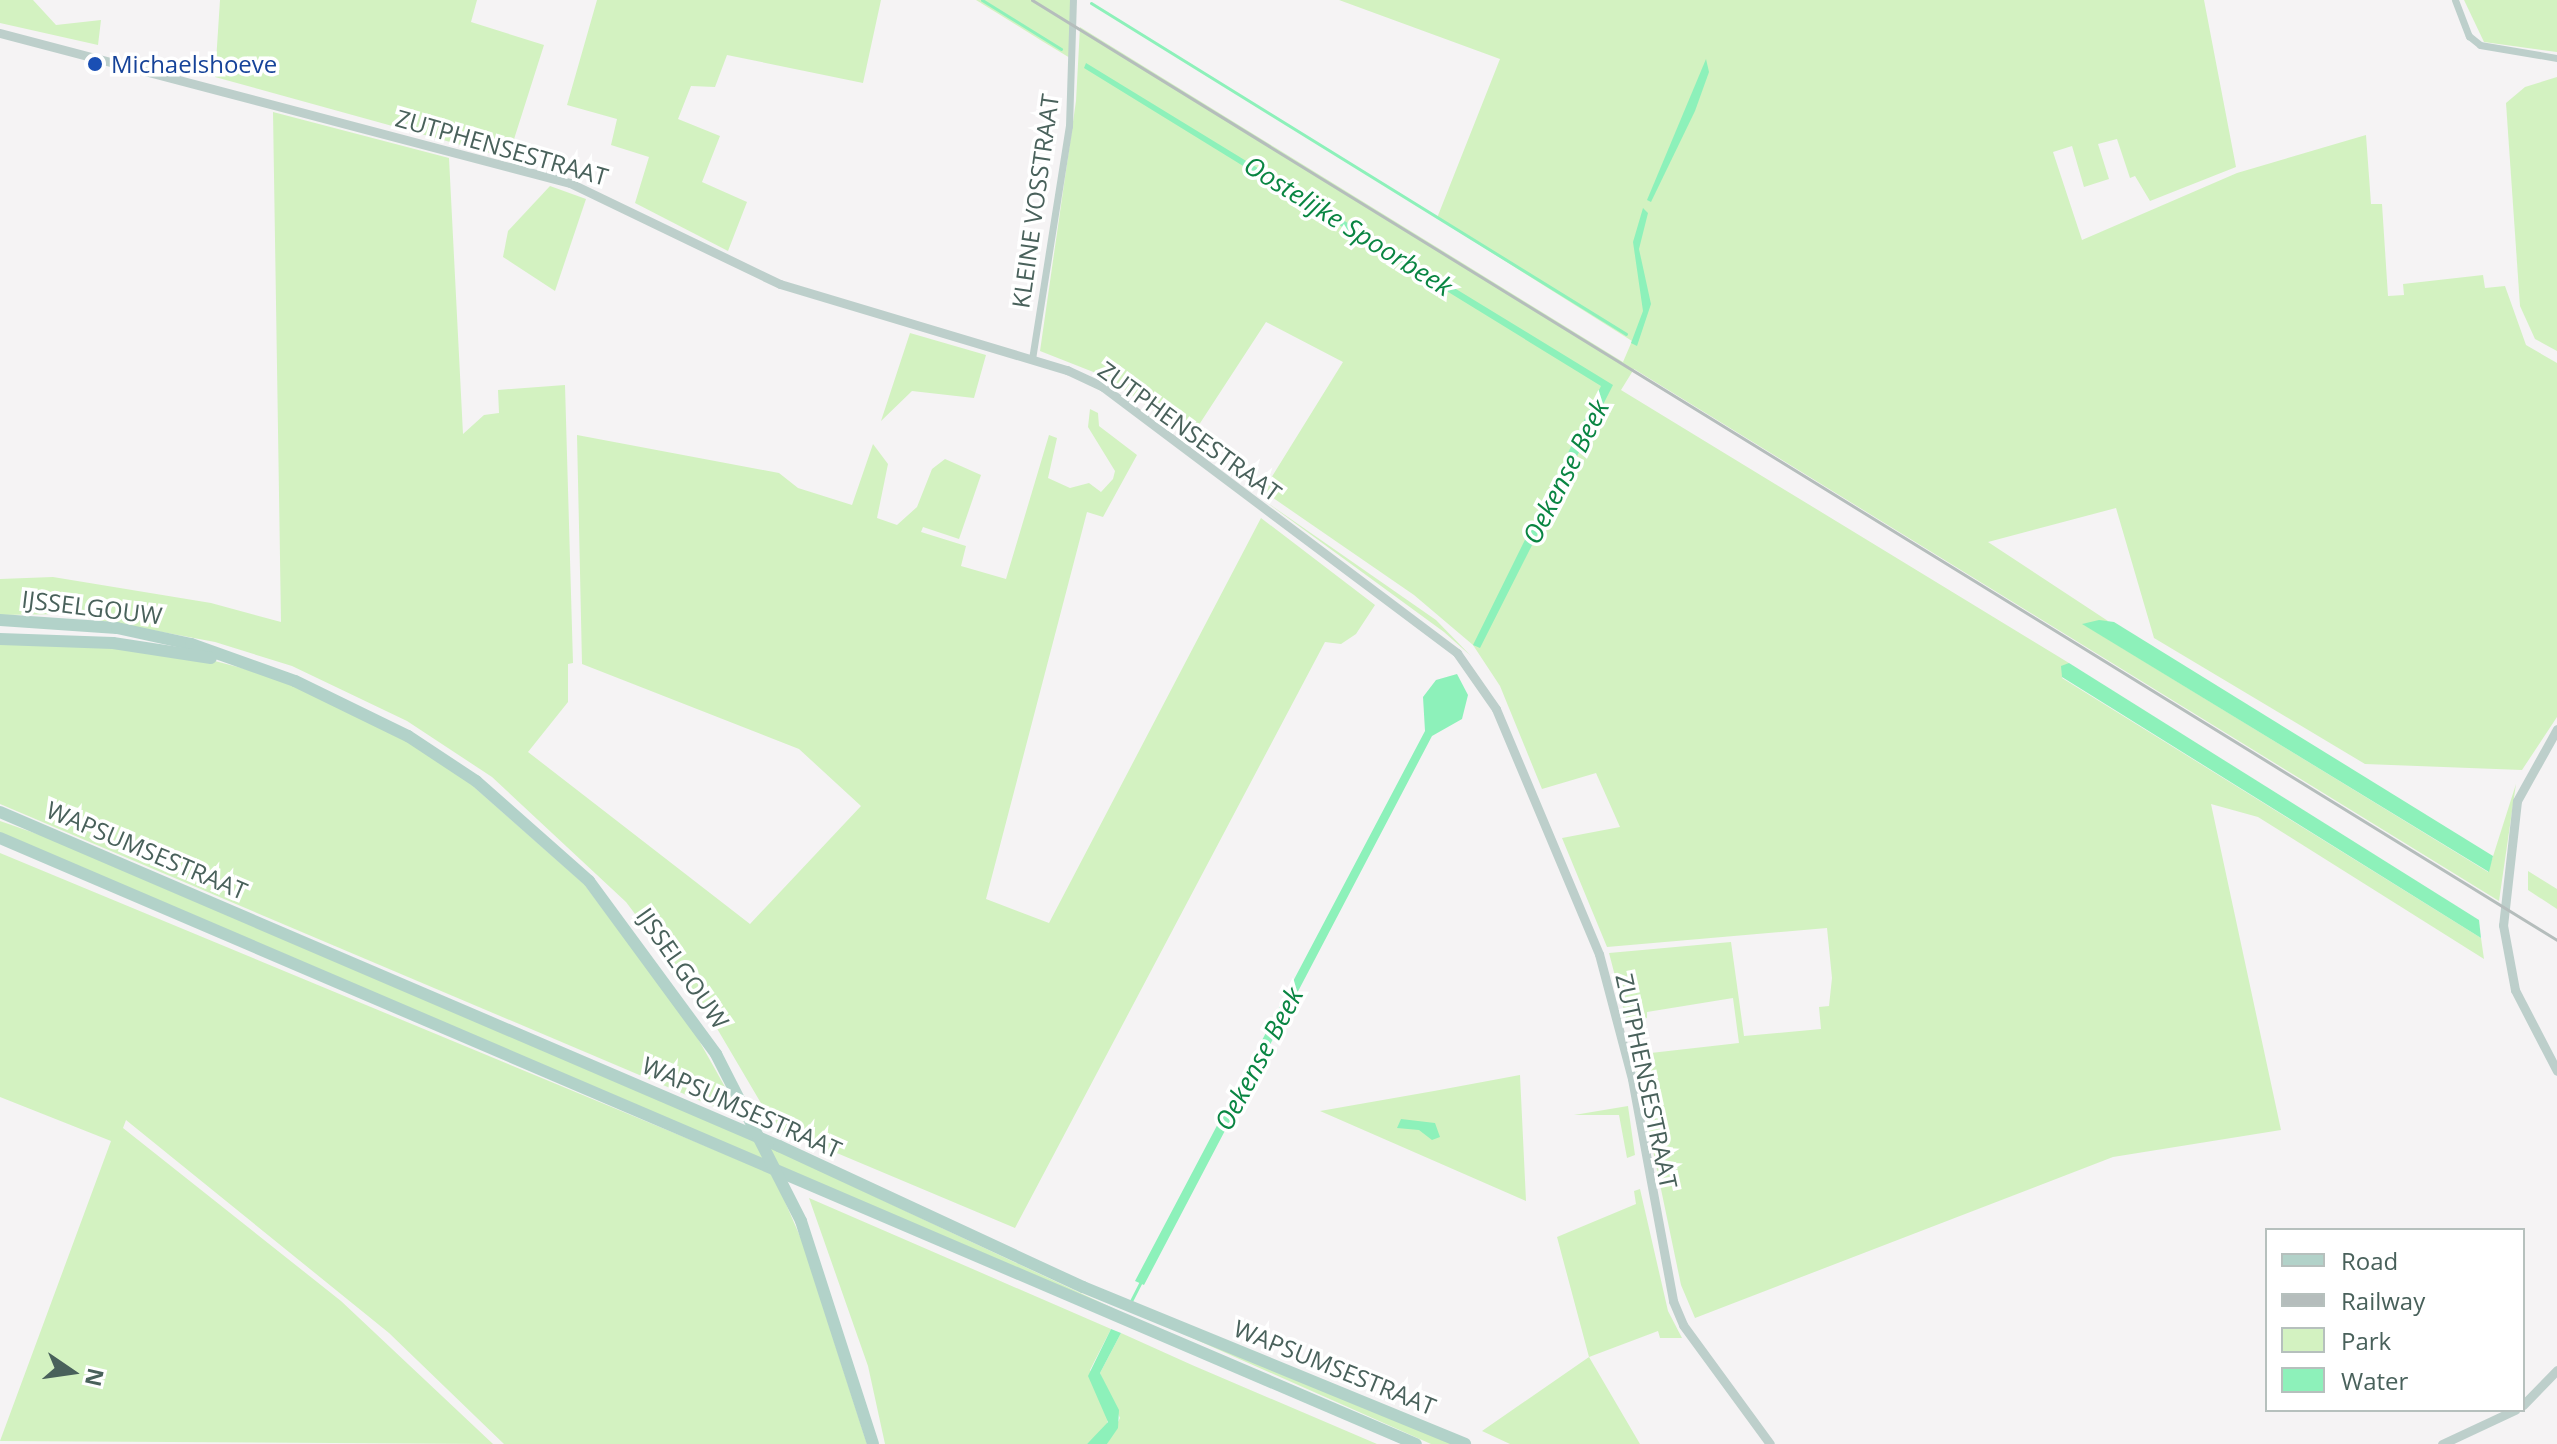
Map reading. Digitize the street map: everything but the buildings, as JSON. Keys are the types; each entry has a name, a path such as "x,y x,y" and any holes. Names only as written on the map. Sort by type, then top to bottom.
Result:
{"main road":[{"name":"IJSSELGOUW","path":"0,620 142,633 269,671 408,736 546,839 627,924 716,1054 801,1221 839,1324 873,1444"},
{"name":"IJSSELGOUW","path":"0,639 113,643 269,671"},
{"name":"WAPSUMSESTRAAT","path":"0,812 779,1146 1120,1309"},
{"name":"WAPSUMSESTRAAT","path":"0,838 1120,1309 1416,1444"},
{"name":"WAPSUMSESTRAAT","path":"1136,1316 1465,1444"}],"street":[{"name":"KLEINE VOSSTRAAT","path":"1032,359 1069,126 1073,0"},
{"path":"2455,0 2469,36 2480,45 2557,58"},
{"name":"ZUTPHENSESTRAAT","path":"0,33 570,183 780,284 1032,359 1103,387 1457,653 1483,682 1612,995 1673,1301 1683,1325 1770,1444"},
{"path":"2557,729 2517,801 2503,943 2515,990 2557,1071"},
{"path":"2525,1403 2557,1370"},
{"path":"2442,1444 2511,1412"}],"green space":[{"path":"0,0 33,0 56,25 101,20 98,45 0,23"},
{"path":"220,0 477,0 471,22 544,45 508,158 215,77"},
{"path":"597,0 881,0 863,83 727,55 715,87 691,86 678,119 720,136 702,182 747,202 728,251 635,203 649,157 611,145 617,119 567,105"},
{"path":"976,0 1071,0 1070,58 1042,41"},
{"path":"1339,0 2204,0 2236,167 2150,201 2135,176 2130,178 2117,139 2098,144 2109,179 2084,187 2072,146 2053,152 2082,240 2237,173 2366,135 2371,204 2382,204 2388,296 2404,295 2403,284 2483,275 2485,288 2505,286 2526,345 2557,363 2557,717 2522,770 2365,764 2154,638 2116,508 1988,542 2108,621 2083,624 2488,872 2516,784 2499,901 1634,369 1621,390 2069,663 2062,678 2481,938 2484,959 2258,817 2211,804 2281,1130 2113,1157 1695,1318 1681,1285 1633,1055 1739,1043 1733,998 1647,1012 1647,1018 1627,1022 1609,953 1731,942 1744,1036 1821,1029 1819,1007 1829,1006 1832,978 1827,928 1607,947 1562,838 1620,827 1596,773 1542,789 1500,686 1473,645 1414,595 1263,491 1343,362 1266,322 1191,437 1106,377 1040,351 1076,101 1080,27 1623,362 1632,341 1437,218 1500,59"},
{"path":"2464,0 2557,0 2557,52 2484,42"},
{"path":"2557,77 2557,351 2535,339 2520,306 2506,103 2525,87"},
{"path":"273,112 449,158 463,434 484,415 499,413 498,390 565,385 573,663 568,664 568,702 528,752 750,924 861,806 799,749 582,664 577,435 779,473 798,488 852,505 873,444 888,464 877,518 897,525 917,507 932,469 945,459 981,475 959,539 923,527 921,532 966,546 961,566 1006,579 1049,435 1057,438 1048,478 1070,488 1089,483 1101,492 1113,479 1115,471 1088,427 1090,409 1098,413 1099,426 1137,455 1103,517 1087,512 986,899 1049,923 1261,518 1375,605 1356,634 1341,644 1325,642 1015,1228 775,1127 702,1003 626,902 492,777 407,721 292,666 215,642 67,614 0,615 0,579 53,577 211,603 281,622"},
{"path":"550,186 586,199 555,291 503,257 508,231"},
{"path":"910,333 986,355 974,398 912,391 881,421"},
{"path":"1262,499 1436,620 1471,656 1444,632"},
{"path":"49,640 211,660 268,675 391,729 466,780 584,884 692,1028 743,1119 0,804 0,642"},
{"path":"0,821 86,851 731,1129 1121,1312 0,834"},
{"path":"0,853 773,1174 802,1241 867,1444 504,1444 389,1333 126,1120 123,1128 341,1301 493,1444 0,1441 111,1141 0,1097"},
{"path":"2528,871 2557,889 2557,909 2528,890"},
{"path":"1520,1075 1526,1201 1320,1111 1434,1091"},
{"path":"1628,1106 1635,1155 1627,1158 1619,1115 1574,1115"},
{"path":"1640,1189 1668,1311 1682,1338 1660,1338 1658,1331 1589,1357 1557,1237 1636,1204 1634,1191"},
{"path":"809,1198 1111,1329 1090,1370 1109,1416 1106,1427 1087,1444 885,1444 868,1366"},
{"path":"1136,1313 1456,1444 1431,1444"},
{"path":"1121,1333 1377,1444 1107,1444 1120,1418 1100,1373"},
{"path":"1589,1357 1640,1444 1510,1444 1482,1431"}],"water":[{"path":"1706,59 1709,72 1695,111 1651,202 1647,200"},
{"path":"1086,63 1613,385 1480,648 1473,645 1601,386 1084,68"},
{"path":"1643,208 1648,213 1639,249 1651,304 1637,346 1631,343 1643,311 1633,242"},
{"path":"2099,620 2114,622 2493,856 2489,872 2082,624"},
{"path":"2069,663 2479,920 2481,938 2062,677 2061,666"},
{"path":"1457,674 1468,695 1462,719 1432,736 1144,1285 1135,1281 1425,731 1423,697 1436,680"},
{"path":"1401,1119 1435,1123 1440,1137 1432,1140 1419,1130 1397,1128"},
{"path":"1111,1329 1121,1333 1100,1373 1119,1410 1118,1428 1107,1444 1087,1444 1108,1422 1088,1376"}],"waterway":[{"name":"Oostelijke Spoorbeek","path":"982,0 1061,49"},
{"path":"1091,3 1626,334"},
{"name":"Oekense Beek","path":"1130,1303 1141,1281"}],"railway":[{"path":"1032,0 2557,940"}],"place":[{"name":"Michaelshoeve","path":"95,64"}]}
